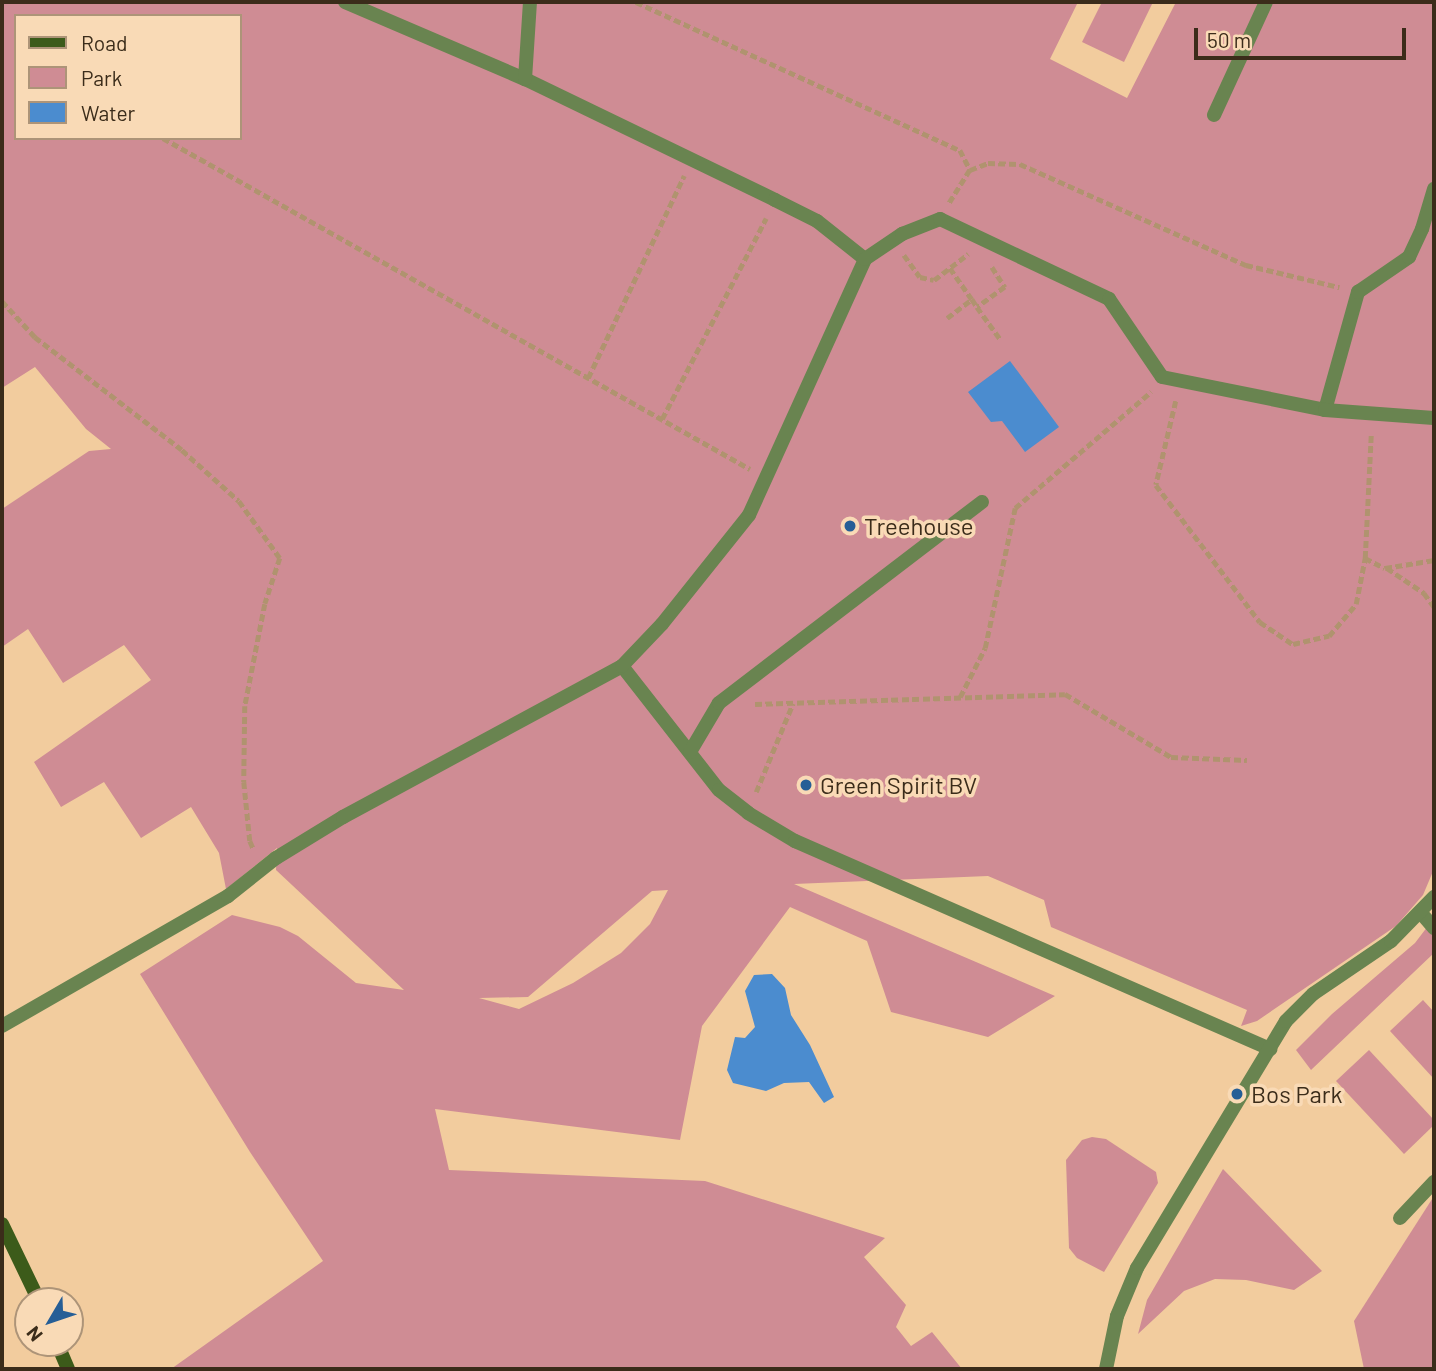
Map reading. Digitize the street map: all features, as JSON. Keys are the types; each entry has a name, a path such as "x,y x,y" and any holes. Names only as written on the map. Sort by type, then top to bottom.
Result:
{"street":[{"path":"345,2 525,79 775,200 817,221 865,259"},
{"path":"525,79 530,2"},
{"path":"1214,115 1266,2"},
{"path":"1325,410 1357,292 1409,257 1422,229 1434,189"},
{"path":"2,1026 228,896 263,868 343,817 622,666 662,624 749,515 865,259 893,240 940,219 980,242 1109,299 1162,376 1325,410 1434,418"},
{"path":"690,752 719,704 982,502"},
{"path":"622,666 719,790 748,813 795,841 1270,1049"},
{"path":"1106,1369 1117,1316 1137,1268 1286,1021 1313,994 1391,941 1434,897"},
{"path":"1421,913 1434,928"},
{"path":"1400,1218 1434,1182"},
{"path":"2,1224 32,1287"}],"path":[{"path":"636,2 960,150 970,170"},
{"path":"167,140 766,478"},
{"path":"588,378 692,160"},
{"path":"940,219 970,170 988,163 1020,164 1246,265 1357,292"},
{"path":"662,419 775,200"},
{"path":"893,240 920,277 934,280 980,242 1005,287 977,307"},
{"path":"950,268 1000,338"},
{"path":"947,318 972,299"},
{"path":"2,301 35,337 182,450 239,501 280,558 265,604 245,706 244,782 250,841 263,868"},
{"path":"1174,379 1156,485 1260,622 1293,644 1329,636 1356,604 1365,558 1372,414"},
{"path":"960,697 985,648 1015,508 1174,379"},
{"path":"1365,558 1424,593 1434,607"},
{"path":"1385,568 1434,560"},
{"path":"719,704 1065,694 1171,757 1247,760"},
{"path":"748,813 793,703"}],"green space":[{"path":"2,2 1078,2 1050,59 1127,98 1176,2 1434,2 1434,869 1423,895 1396,926 1257,1021 1241,1026 1247,1010 1051,927 1044,900 988,876 794,884 1055,996 988,1037 891,1012 867,941 790,907 702,1026 680,1140 435,1109 449,1170 705,1181 885,1238 864,1257 906,1305 896,1327 911,1346 932,1332 962,1369 171,1369 323,1261 250,1152 140,974 232,915 280,927 298,936 356,983 404,990 276,870 277,848 226,889 219,853 191,807 141,838 104,782 61,807 34,762 151,680 124,645 63,683 28,629 2,647 2,509 89,451 111,449 86,429 35,367 2,388","holes":["668,890 650,924 621,953 573,983 519,1009 479,998 528,997 652,891"]},
{"path":"1102,2 1153,2 1124,62 1082,42"},
{"path":"1434,918 1434,953 1311,1070 1296,1050 1332,1014 1415,943"},
{"path":"1423,1000 1434,1012 1434,1079 1390,1031"},
{"path":"1369,1050 1434,1120 1434,1125 1404,1154 1336,1081"},
{"path":"1092,1137 1106,1139 1156,1172 1158,1183 1104,1272 1077,1258 1069,1248 1066,1160 1082,1140"},
{"path":"1223,1169 1322,1271 1294,1290 1246,1280 1215,1279 1184,1291 1138,1334 1147,1300"},
{"path":"1434,1196 1434,1369 1364,1369 1354,1321"}],"water":[{"path":"1010,361 1059,427 1025,452 1002,421 991,422 968,392"},
{"path":"772,974 785,988 791,1015 810,1045 834,1097 824,1103 809,1082 784,1083 766,1091 733,1083 727,1070 735,1037 745,1038 755,1027 745,991 754,975"}],"place":[{"name":"Treehouse","path":"850,526"},
{"name":"Green Spirit BV","path":"806,785"},
{"name":"Bos Park","path":"1237,1094"}]}
